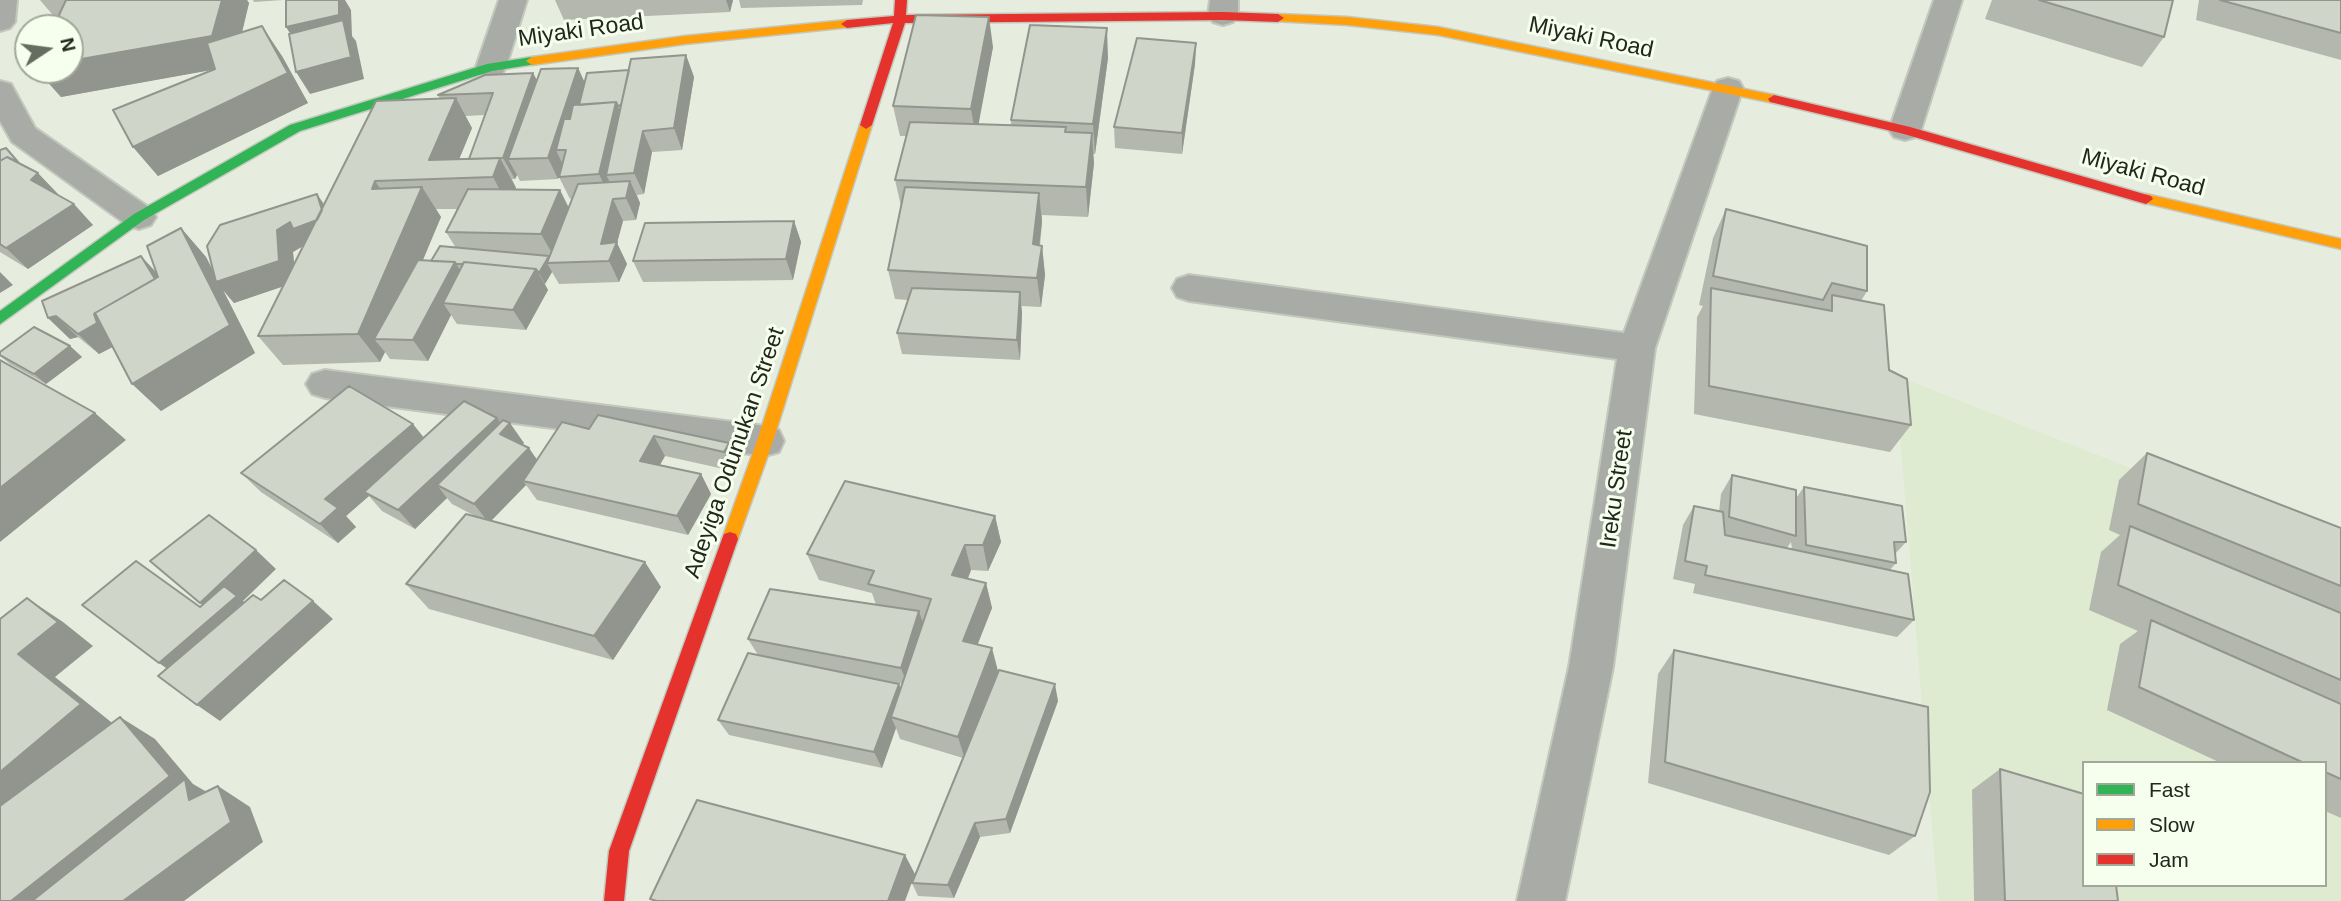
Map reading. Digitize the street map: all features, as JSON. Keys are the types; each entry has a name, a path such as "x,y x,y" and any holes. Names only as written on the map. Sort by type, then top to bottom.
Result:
{"street":[{"path":"0,22 3,0"},
{"path":"491,67 513,0"},
{"name":"Adeyiga Odunukan Street","path":"614,901 619,850 765,441 900,19 901,0"},
{"path":"1905,130 1948,0"},
{"name":"Miyaki Road","path":"0,319 139,217 295,128 491,67 685,40 900,19 1223,8 1438,31 1728,88 1905,130 2135,196 2341,244"},
{"name":"Ireku Street","path":"1541,901 1591,667 1637,348 1728,88"},
{"path":"0,91 23,135 139,217"},
{"path":"1188,288 1637,348"},
{"path":"325,384 765,441"}],"shaded area":[{"path":"1895,375 2341,551 2341,901 1938,901"}],"building":[{"path":"66,0 222,0 212,36 84,59 84,14 60,14"},
{"path":"286,0 339,0 339,15 286,27"},
{"path":"2039,0 2173,0 2164,37"},
{"path":"2220,0 2341,0 2341,33"},
{"path":"916,15 989,17 971,109 893,106"},
{"path":"343,20 351,57 296,72 289,34"},
{"path":"1030,25 1107,28 1093,124 1011,120"},
{"path":"262,26 288,73 133,147 113,110 215,69 207,43"},
{"path":"1137,38 1196,43 1182,133 1114,127"},
{"path":"686,55 674,128 643,131 634,173 606,175 631,59"},
{"path":"578,68 548,158 508,159 541,69"},
{"path":"629,70 621,105 618,106 616,102 579,105 587,73"},
{"path":"533,73 503,158 469,159 493,93 438,95 485,75"},
{"path":"456,98 429,160 500,158 493,177 375,181 372,189 422,187 358,334 258,336 376,101"},
{"path":"616,102 599,174 559,177 566,150 556,150 564,119 570,119 573,105"},
{"path":"910,122 1066,127 1065,132 1092,133 1086,187 895,180"},
{"path":"6,148 18,162 7,157 0,161 0,150"},
{"path":"7,157 38,173 31,180 74,204 6,248 0,244 0,161"},
{"path":"630,181 626,198 613,199 601,244 617,242 609,261 547,263 578,184"},
{"path":"905,187 1039,193 1033,244 1042,246 1037,278 888,270"},
{"path":"468,189 560,190 541,234 446,232"},
{"path":"317,194 322,210 317,220 293,229 290,222 277,230 279,261 216,282 207,246 220,225"},
{"path":"1726,209 1867,246 1867,291 1832,283 1823,300 1713,276"},
{"path":"794,221 786,259 633,261 645,223"},
{"path":"181,228 230,325 132,384 95,313 158,277 147,246"},
{"path":"440,246 549,256 539,273 536,269 431,261"},
{"path":"141,256 155,279 95,313 97,323 78,334 56,316 48,318 42,301"},
{"path":"418,260 455,262 413,340 374,339"},
{"path":"464,262 536,269 513,310 443,303"},
{"path":"912,288 1020,292 1017,340 897,333"},
{"path":"1711,288 1832,311 1832,295 1884,305 1889,370 1907,379 1911,425 1709,386"},
{"path":"34,327 70,346 34,374 0,355 0,352"},
{"path":"0,360 95,413 0,488"},
{"path":"349,386 413,424 325,499 338,508 320,524 241,473"},
{"path":"464,401 497,418 398,510 364,492"},
{"path":"598,415 729,443 724,452 654,436 640,461 701,474 677,516 523,481 562,422 589,429"},
{"path":"503,420 510,423 500,434 529,448 474,504 437,485"},
{"path":"2147,453 2341,528 2341,586 2138,504"},
{"path":"1732,475 1796,490 1796,536 1729,517"},
{"path":"845,481 995,516 983,545 965,545 952,575 986,583 963,641 992,648 958,737 891,717 931,599 868,584 874,571 807,554"},
{"path":"1804,487 1902,506 1906,542 1894,542 1896,563 1806,545"},
{"path":"1694,506 1723,512 1725,535 1908,574 1914,620 1705,575 1707,566 1685,561"},
{"path":"466,514 645,562 594,636 406,584"},
{"path":"209,515 256,550 200,603 150,561"},
{"path":"2130,526 2341,613 2341,680 2118,585"},
{"path":"136,561 200,607 224,586 237,596 159,663 82,605"},
{"path":"284,580 313,601 197,705 158,676 253,595 261,600"},
{"path":"770,589 919,611 901,668 748,639"},
{"path":"27,598 58,622 18,654 81,704 0,772 0,619"},
{"path":"2151,620 2341,704 2341,779 2327,773 2327,761 2300,761 2139,687"},
{"path":"1674,650 1928,707 1930,792 1915,836 1665,762"},
{"path":"748,653 899,684 874,752 718,720"},
{"path":"999,670 1055,684 1006,819 975,823 948,885 912,883"},
{"path":"120,717 170,776 11,901 0,901 0,806"},
{"path":"2000,769 2082,793 2082,887 2116,887 2118,901 2005,901"},
{"path":"185,779 189,800 218,786 231,822 123,901 32,901"},
{"path":"697,800 905,855 888,901 650,899"}],"traffic: fast":[{"path":"0,319 139,217 295,128 491,67 532,61"}],"traffic: slow":[{"path":"1278,18 1347,21 1438,31 1774,99"},
{"path":"532,61 685,40 847,24"},
{"path":"730,539 765,441 866,125"},
{"path":"2146,199 2341,244"}],"traffic: jam":[{"path":"866,125 900,19 901,0"},
{"path":"847,24 900,19 1223,16 1278,18"},
{"path":"1774,99 1905,130 2146,199"},
{"path":"614,901 619,851 730,539"}]}
